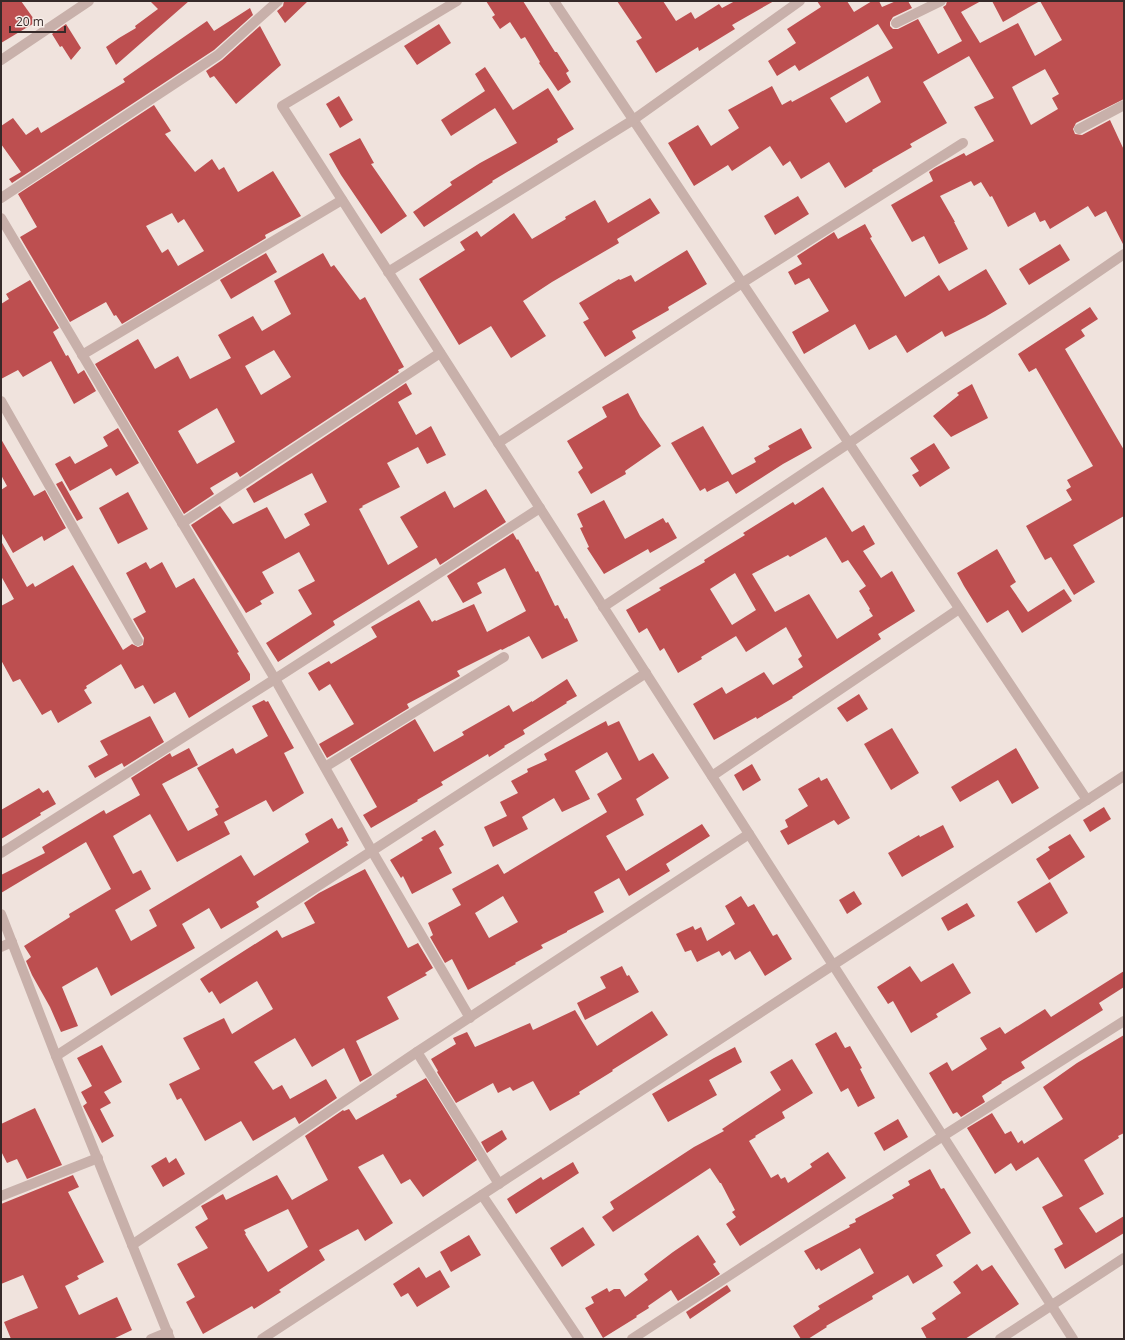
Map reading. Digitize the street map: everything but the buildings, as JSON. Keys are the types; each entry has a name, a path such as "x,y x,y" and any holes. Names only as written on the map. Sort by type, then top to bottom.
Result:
{"street":[{"path":"1,60 89,1"},
{"path":"1,198 218,55 278,1"},
{"path":"457,1 282,106 1073,1339"},
{"path":"554,1 1087,800"},
{"path":"388,272 633,120 800,1"},
{"path":"896,23 940,1"},
{"path":"1080,129 1124,105"},
{"path":"498,443 742,283 963,143"},
{"path":"82,355 342,200"},
{"path":"1,218 275,680 326,767 372,851 470,1018"},
{"path":"603,607 849,443 1124,254"},
{"path":"182,523 440,353"},
{"path":"1,401 138,641"},
{"path":"1,853 275,680 540,508"},
{"path":"712,776 959,609"},
{"path":"326,767 504,657"},
{"path":"56,1056 646,673"},
{"path":"262,1339 1124,776"},
{"path":"132,1245 418,1052 749,834"},
{"path":"1,914 56,1056 169,1336 151,1339"},
{"path":"1,947 12,942"},
{"path":"632,1339 943,1136 1124,1022"},
{"path":"418,1052 498,1184"},
{"path":"1,1196 98,1158"},
{"path":"482,1195 579,1339"},
{"path":"1000,1339 1124,1258"}]}
